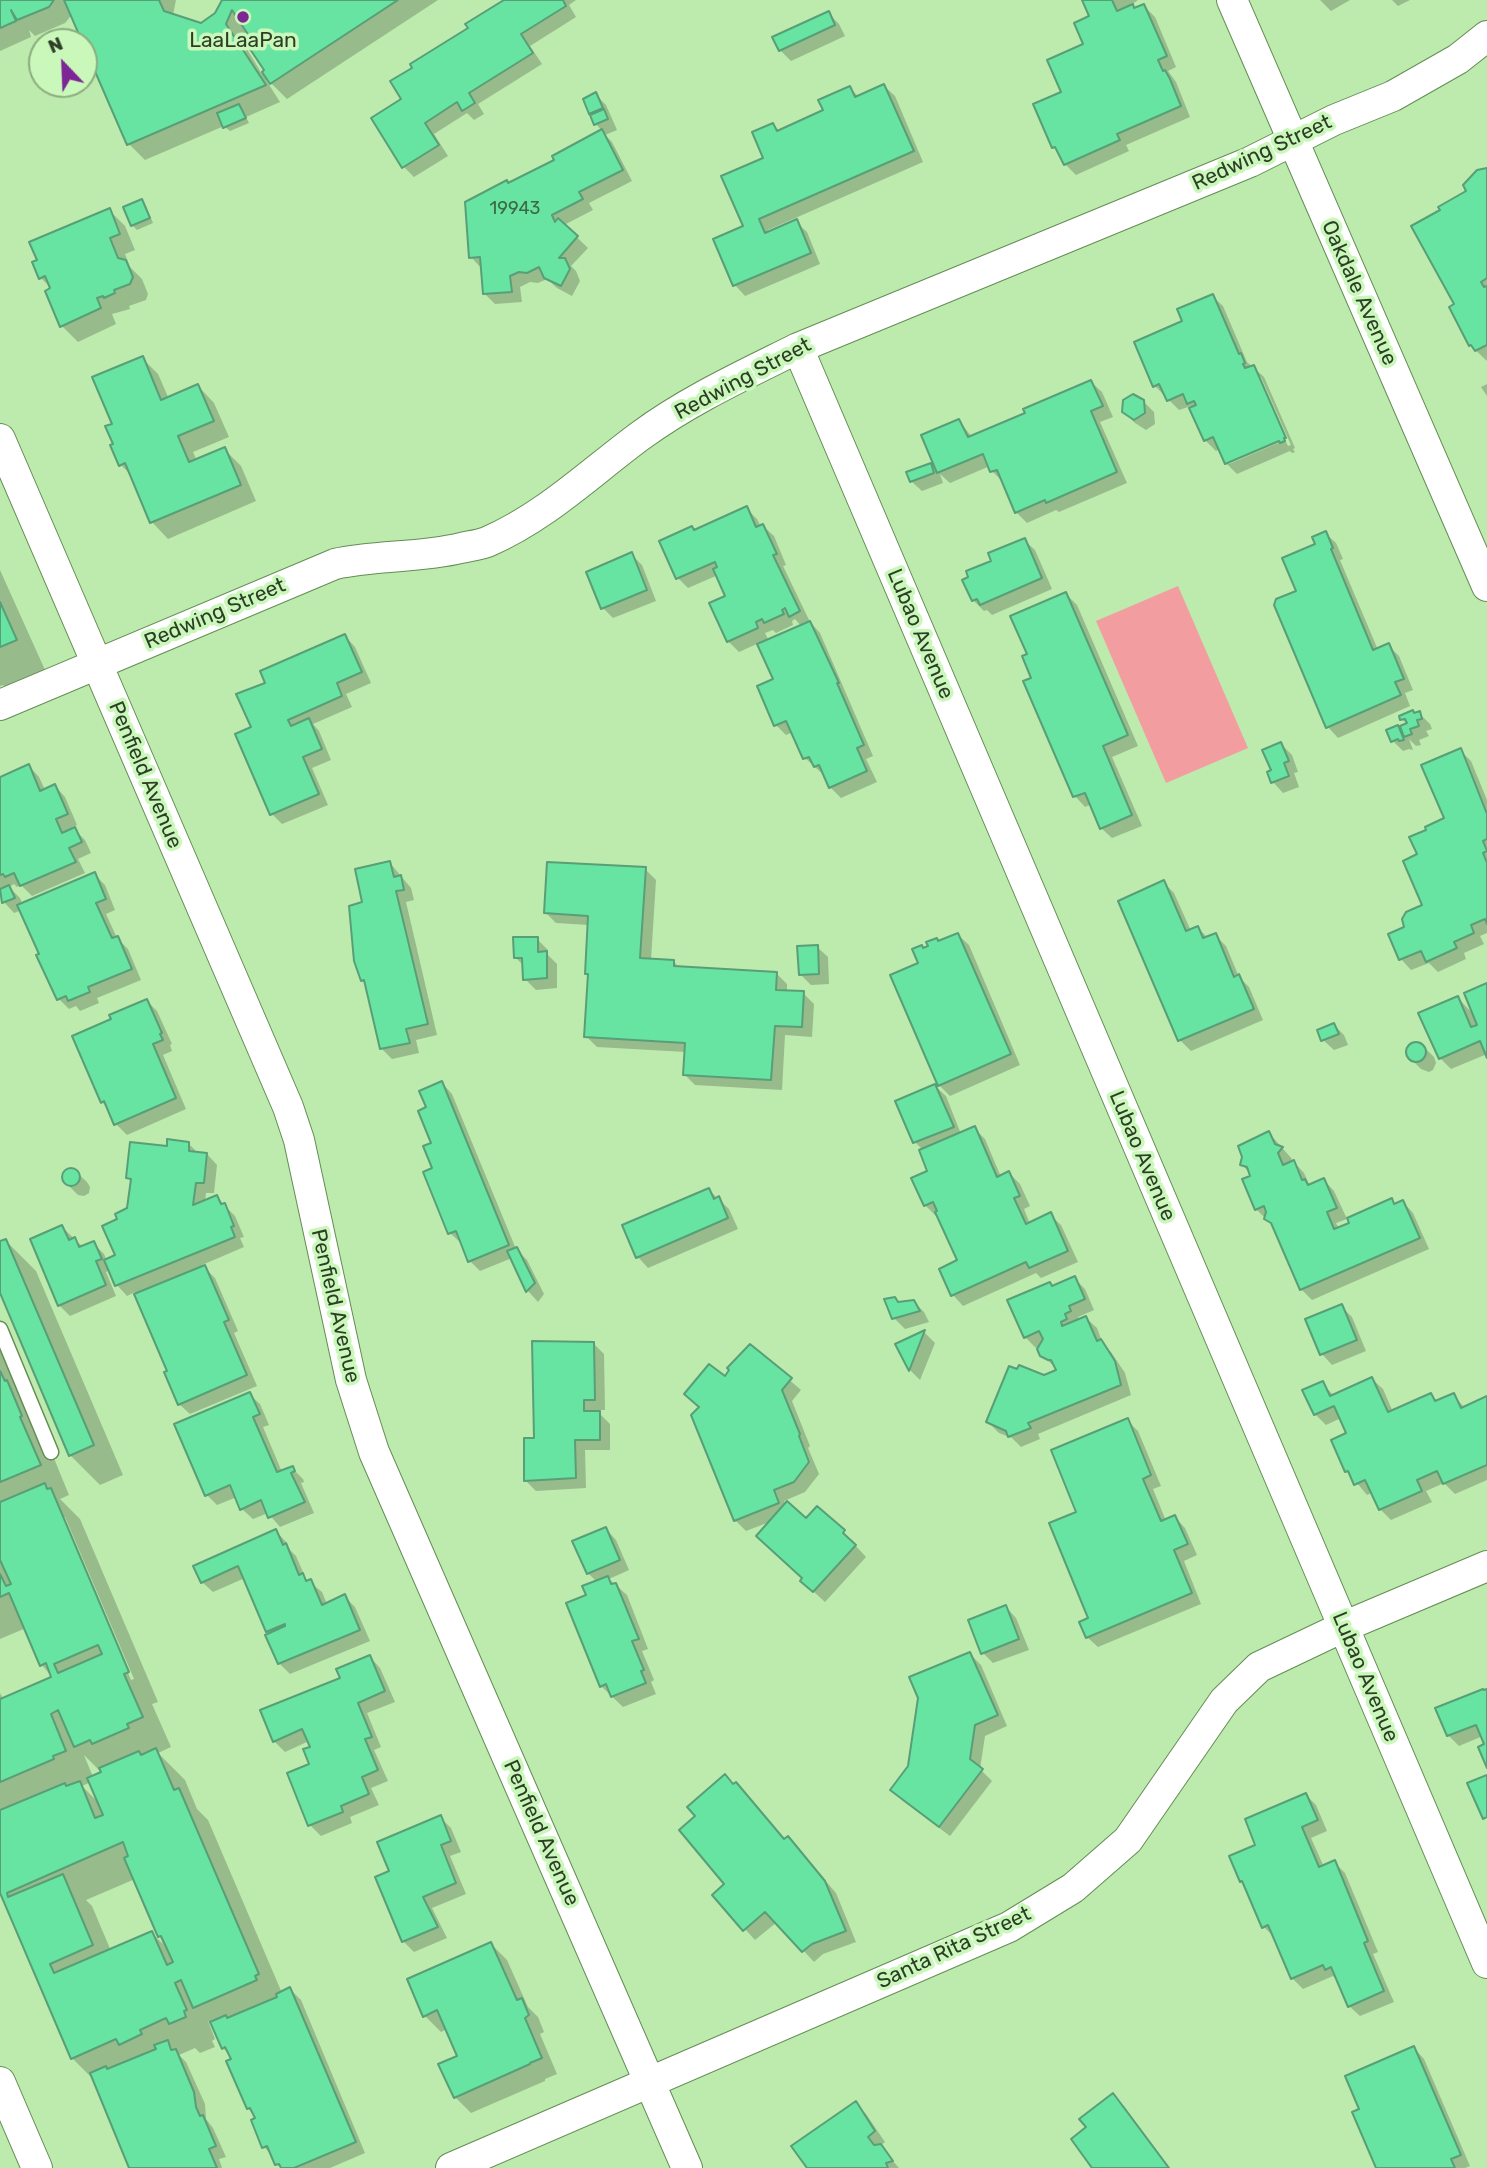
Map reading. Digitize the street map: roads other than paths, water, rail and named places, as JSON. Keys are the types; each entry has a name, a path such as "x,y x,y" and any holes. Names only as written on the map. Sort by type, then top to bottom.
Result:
{"street":[{"name":"Oakdale Avenue","path":"1232,0 1487,586"},
{"name":"Redwing Street","path":"0,705 335,564 355,559 444,552 485,543 542,513 640,436 693,401 798,348 1250,162 1334,120 1393,96 1458,59 1487,36"},
{"name":"Lubao Avenue","path":"798,348 1487,1963"},
{"name":"Penfield Avenue","path":"0,439 288,1107 299,1140 351,1381 374,1452 687,2168"},
{"name":"Santa Rita Street","path":"451,2168 1009,1927 1073,1888 1128,1840 1224,1701 1259,1667 1343,1627 1487,1566"},
{"path":"0,2082 37,2168"}],"lane":[{"path":"0,1329 51,1452"}],"place":[{"name":"LaaLaaPan","path":"243,17"}]}
